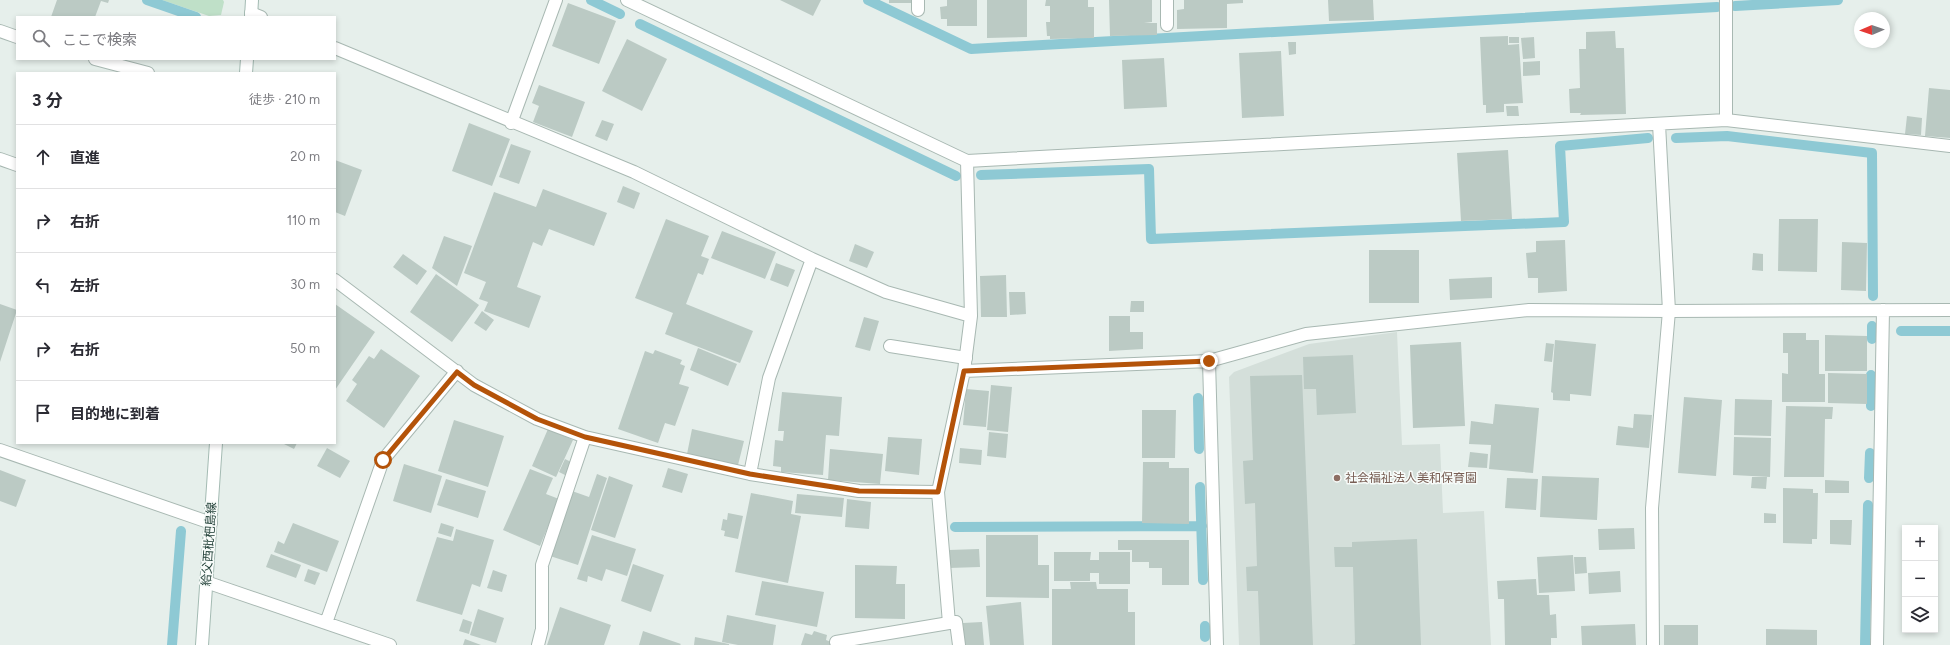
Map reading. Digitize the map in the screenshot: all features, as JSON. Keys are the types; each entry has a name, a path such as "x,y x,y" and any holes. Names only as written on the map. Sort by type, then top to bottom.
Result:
{"street":[{"path":"252,0 254,16"},
{"path":"511,123 556,0"},
{"path":"627,0 967,161 1726,120 1950,146"},
{"path":"1167,0 1167,25"},
{"path":"1726,0 1726,120"},
{"path":"0,31 16,37"},
{"path":"336,48 511,123 634,172 812,259 886,292 971,316"},
{"path":"99,60 144,72"},
{"path":"246,72 247,60"},
{"path":"1653,645 1652,508 1669,311 1659,124"},
{"path":"0,159 16,165"},
{"path":"949,622 938,492 964,371 971,316 967,161"},
{"path":"750,474 769,378 812,259"},
{"path":"336,281 474,385 537,419 585,437 750,474 859,491 938,492"},
{"path":"964,371 1209,361 1306,334 1529,310 1950,310"},
{"path":"1877,645 1883,310"},
{"path":"890,346 966,358"},
{"path":"1209,361 1217,645"},
{"path":"326,623 383,460 457,372"},
{"path":"538,645 542,629 542,565 585,437"},
{"name":"給父西枇杷島線","path":"202,645 216,444"},
{"path":"0,450 210,523"},
{"path":"206,582 390,645"},
{"path":"836,642 956,622 959,645"}],"shaded area":[{"name":"社会福祉法人美和保育園","path":"1397,332 1402,445 1440,444 1443,513 1484,511 1491,645 1239,645 1229,377 1234,372 1309,344"}],"green space":[{"path":"162,0 223,0 224,2 221,15 209,16"}],"building":[{"path":"57,0 109,0 108,3 101,1 95,16 51,16"},
{"path":"780,0 821,0 813,16"},
{"path":"889,0 911,0 911,3 889,3"},
{"path":"947,0 977,0 977,26 947,26 947,19 941,19 940,7 947,6"},
{"path":"987,0 1027,0 1027,37 987,38"},
{"path":"1046,0 1088,0 1088,7 1094,7 1094,38 1050,39 1050,36 1047,36 1046,22 1050,22 1050,6 1045,6"},
{"path":"1109,0 1152,0 1152,22 1144,23 1157,23 1157,35 1110,36"},
{"path":"1184,0 1243,0 1243,3 1227,4 1227,28 1177,29 1177,10 1184,9"},
{"path":"1328,0 1373,0 1374,20 1329,21"},
{"path":"568,3 616,21 599,64 552,46"},
{"path":"1615,31 1616,48 1624,48 1626,114 1580,115 1581,113 1570,113 1569,89 1580,88 1579,49 1586,49 1586,32"},
{"path":"1508,36 1508,45 1519,44 1523,103 1504,104 1504,112 1486,113 1486,105 1483,105 1480,37"},
{"path":"1509,37 1519,37 1519,43 1509,43"},
{"path":"1534,37 1535,58 1523,59 1521,38"},
{"path":"627,39 667,59 642,111 602,91"},
{"path":"1288,42 1296,42 1296,54 1289,55"},
{"path":"1281,51 1284,116 1242,118 1239,53"},
{"path":"1164,58 1167,107 1124,109 1122,60"},
{"path":"1540,61 1540,75 1523,76 1523,62"},
{"path":"539,85 585,102 572,137 533,122 539,106 532,103"},
{"path":"1929,88 1950,90 1950,138 1925,136"},
{"path":"1506,106 1518,106 1519,116 1507,116"},
{"path":"1907,116 1922,118 1921,135 1905,134"},
{"path":"602,120 614,124 607,141 595,136"},
{"path":"469,123 510,139 492,186 452,171"},
{"path":"511,144 531,151 519,184 499,177"},
{"path":"1508,150 1512,219 1461,221 1457,153"},
{"path":"336,160 362,170 345,216 336,212"},
{"path":"623,186 640,193 634,209 617,202"},
{"path":"543,189 607,213 594,246 549,229 542,246 533,242 517,287 541,296 529,328 484,311 488,302 479,299 486,282 464,273 494,192 536,207"},
{"path":"666,219 709,236 701,256 709,259 703,275 698,273 686,304 753,331 740,363 665,334 673,313 635,298"},
{"path":"1779,219 1818,219 1817,272 1778,271"},
{"path":"722,231 776,252 765,279 711,258"},
{"path":"444,236 472,246 457,286 432,268"},
{"path":"1565,240 1567,291 1538,293 1538,278 1528,278 1526,253 1536,252 1536,241"},
{"path":"1842,242 1867,243 1866,291 1841,290"},
{"path":"855,244 874,252 867,268 849,261"},
{"path":"1369,250 1419,250 1419,303 1369,303"},
{"path":"1753,253 1763,254 1763,271 1752,270"},
{"path":"403,254 427,271 417,285 393,267"},
{"path":"776,263 795,270 788,287 770,280"},
{"path":"436,274 479,305 452,342 410,312"},
{"path":"1006,275 1007,317 981,317 980,276"},
{"path":"1492,277 1492,298 1450,300 1449,279"},
{"path":"1009,292 1025,292 1026,314 1010,315"},
{"path":"1131,301 1144,301 1144,312 1130,312"},
{"path":"0,304 16,310 16,313 0,362"},
{"path":"336,305 375,332 336,389"},
{"path":"482,311 494,320 486,331 474,323"},
{"path":"1109,316 1130,316 1130,332 1143,332 1143,349 1109,351"},
{"path":"864,317 879,321 870,351 855,347"},
{"path":"1783,333 1806,333 1806,340 1819,340 1819,374 1825,374 1825,402 1782,402 1782,373 1788,374 1788,353 1783,353"},
{"path":"1825,335 1867,336 1867,371 1825,371"},
{"path":"1555,340 1596,344 1591,396 1570,394 1570,401 1553,400 1553,393 1551,392"},
{"path":"1461,342 1465,426 1413,428 1410,345"},
{"path":"1546,343 1554,344 1552,362 1544,361"},
{"path":"698,348 737,364 728,386 690,370"},
{"path":"381,349 420,376 384,428 346,401 357,384 352,380 369,356 374,359"},
{"path":"655,350 682,360 680,364 685,366 679,384 689,387 675,426 665,423 658,443 618,429 645,351 653,354"},
{"path":"1353,355 1356,413 1317,415 1316,389 1304,389 1303,357"},
{"path":"1828,373 1867,374 1867,404 1828,403"},
{"path":"1302,375 1313,645 1260,645 1258,591 1247,591 1246,567 1257,566 1255,503 1245,504 1243,461 1253,460 1250,376"},
{"path":"991,385 1012,387 1008,432 987,430"},
{"path":"966,389 989,391 986,427 963,425"},
{"path":"782,392 842,397 839,436 826,435 823,475 781,472 781,467 773,466 775,440 783,441 784,431 778,431"},
{"path":"1684,397 1722,400 1716,476 1678,473"},
{"path":"1735,399 1772,400 1771,436 1734,435"},
{"path":"1495,404 1539,408 1533,473 1489,469 1491,445 1469,444 1471,421 1493,424"},
{"path":"1786,406 1833,407 1832,419 1825,419 1824,477 1784,477"},
{"path":"1142,410 1176,410 1175,458 1142,458"},
{"path":"1634,414 1652,415 1649,448 1616,445 1618,426 1633,428"},
{"path":"454,420 504,436 488,487 438,471"},
{"path":"548,429 573,440 556,477 532,466"},
{"path":"692,429 744,441 738,465 687,454"},
{"path":"989,432 1008,434 1006,458 987,456"},
{"path":"888,437 922,439 919,475 885,471"},
{"path":"1734,437 1771,438 1770,477 1733,475"},
{"path":"284,444 296,444 294,449"},
{"path":"327,448 350,461 340,478 317,466"},
{"path":"960,448 982,450 981,465 959,463"},
{"path":"830,449 883,454 880,484 828,480"},
{"path":"1470,452 1488,454 1487,468 1468,467"},
{"path":"565,459 573,463 567,476 559,472"},
{"path":"1143,462 1169,462 1169,468 1189,468 1189,524 1142,523"},
{"path":"404,464 442,476 431,513 393,501"},
{"path":"668,468 688,474 682,493 662,487"},
{"path":"530,469 553,478 546,494 559,499 540,546 503,530"},
{"path":"0,470 26,480 16,507 0,501"},
{"path":"597,474 607,478 578,565 550,556 572,491 589,497"},
{"path":"609,476 633,485 615,538 591,530"},
{"path":"1542,476 1599,478 1597,520 1540,517"},
{"path":"1752,477 1767,477 1766,489 1751,488"},
{"path":"1507,478 1538,479 1536,510 1505,508"},
{"path":"446,479 486,491 478,518 437,505"},
{"path":"1825,480 1849,481 1849,493 1825,493"},
{"path":"1783,488 1813,489 1813,493 1818,493 1817,539 1812,539 1812,544 1783,543"},
{"path":"751,493 793,501 791,514 801,516 788,583 735,572"},
{"path":"797,494 844,498 842,517 795,513"},
{"path":"847,499 871,502 869,529 845,527"},
{"path":"728,513 743,516 738,539 724,536 725,531 721,530 723,519 727,520"},
{"path":"1764,513 1776,514 1776,523 1764,523"},
{"path":"1830,520 1852,520 1851,545 1830,544"},
{"path":"293,523 339,541 327,572 274,552 278,541 284,544"},
{"path":"441,523 454,527 451,537 438,533"},
{"path":"1634,528 1635,549 1599,550 1598,529"},
{"path":"456,529 494,540 480,587 472,584 462,615 416,601 437,537 453,541"},
{"path":"592,535 636,549 627,576 606,569 602,581 588,576 587,582 577,579"},
{"path":"986,535 1038,535 1038,565 1049,565 1049,598 986,597"},
{"path":"1417,539 1421,645 1351,645 1355,644 1353,567 1335,567 1334,547 1352,547 1352,542"},
{"path":"1118,540 1189,540 1189,585 1162,585 1162,568 1149,568 1149,562 1132,562 1132,550 1118,550"},
{"path":"979,549 980,567 949,568 949,550"},
{"path":"1054,552 1091,552 1090,560 1099,560 1099,552 1130,552 1130,584 1099,584 1099,573 1090,573 1090,581 1054,581"},
{"path":"271,554 301,565 296,578 266,567"},
{"path":"1573,555 1575,591 1539,593 1537,557"},
{"path":"1574,557 1586,557 1587,573 1575,574"},
{"path":"633,564 664,575 651,612 621,601"},
{"path":"855,565 897,566 896,584 905,584 905,619 855,618"},
{"path":"308,569 320,573 315,585 304,581"},
{"path":"493,570 507,575 502,592 487,588"},
{"path":"1620,571 1621,592 1589,594 1588,573"},
{"path":"1536,579 1537,595 1549,595 1550,615 1556,614 1557,638 1551,638 1551,645 1505,645 1504,599 1498,599 1497,581"},
{"path":"762,581 824,592 817,627 755,615"},
{"path":"1070,582 1096,582 1097,589 1128,589 1128,612 1135,612 1135,645 1052,645 1052,589 1071,589"},
{"path":"1021,602 1024,645 990,645 986,606"},
{"path":"560,607 611,625 604,645 547,645"},
{"path":"478,609 504,618 496,643 470,635"},
{"path":"727,615 776,625 773,645 738,645 722,642"},
{"path":"463,619 472,622 469,634 459,631"},
{"path":"982,622 984,645 965,645 963,623"},
{"path":"1635,624 1636,645 1582,645 1581,626"},
{"path":"1664,625 1698,625 1698,645 1664,645"},
{"path":"1766,629 1817,630 1817,645 1766,645"},
{"path":"643,631 681,644 639,645"},
{"path":"814,631 827,635 826,640 831,642 830,645 801,645 805,633 812,635"},
{"path":"695,637 729,644 729,645 694,645"},
{"path":"465,639 481,645 463,645"}],"waterway":[{"path":"147,0 193,16"},
{"path":"591,0 620,14"},
{"path":"868,0 971,49 1717,7"},
{"path":"1735,6 1838,0"},
{"path":"640,24 956,176"},
{"path":"1676,138 1727,136 1872,153 1873,296"},
{"path":"981,175 1149,169 1151,239 1564,222 1560,146 1648,138"},
{"path":"1872,326 1872,339"},
{"path":"1901,331 1950,331"},
{"path":"1871,375 1871,406"},
{"path":"1198,398 1199,449"},
{"path":"1869,478 1870,453"},
{"path":"1200,487 1203,580"},
{"path":"1865,645 1868,505"},
{"path":"955,527 1202,526"},
{"path":"172,645 181,531"},
{"path":"1205,626 1205,637"}],"place":[{"name":"社会福祉法人美和保育園","path":"1337,478"}],"route":[{"path":"383,460 457,372 474,385 537,419 585,437 750,474 859,491 938,492 964,371 1209,361"}]}
